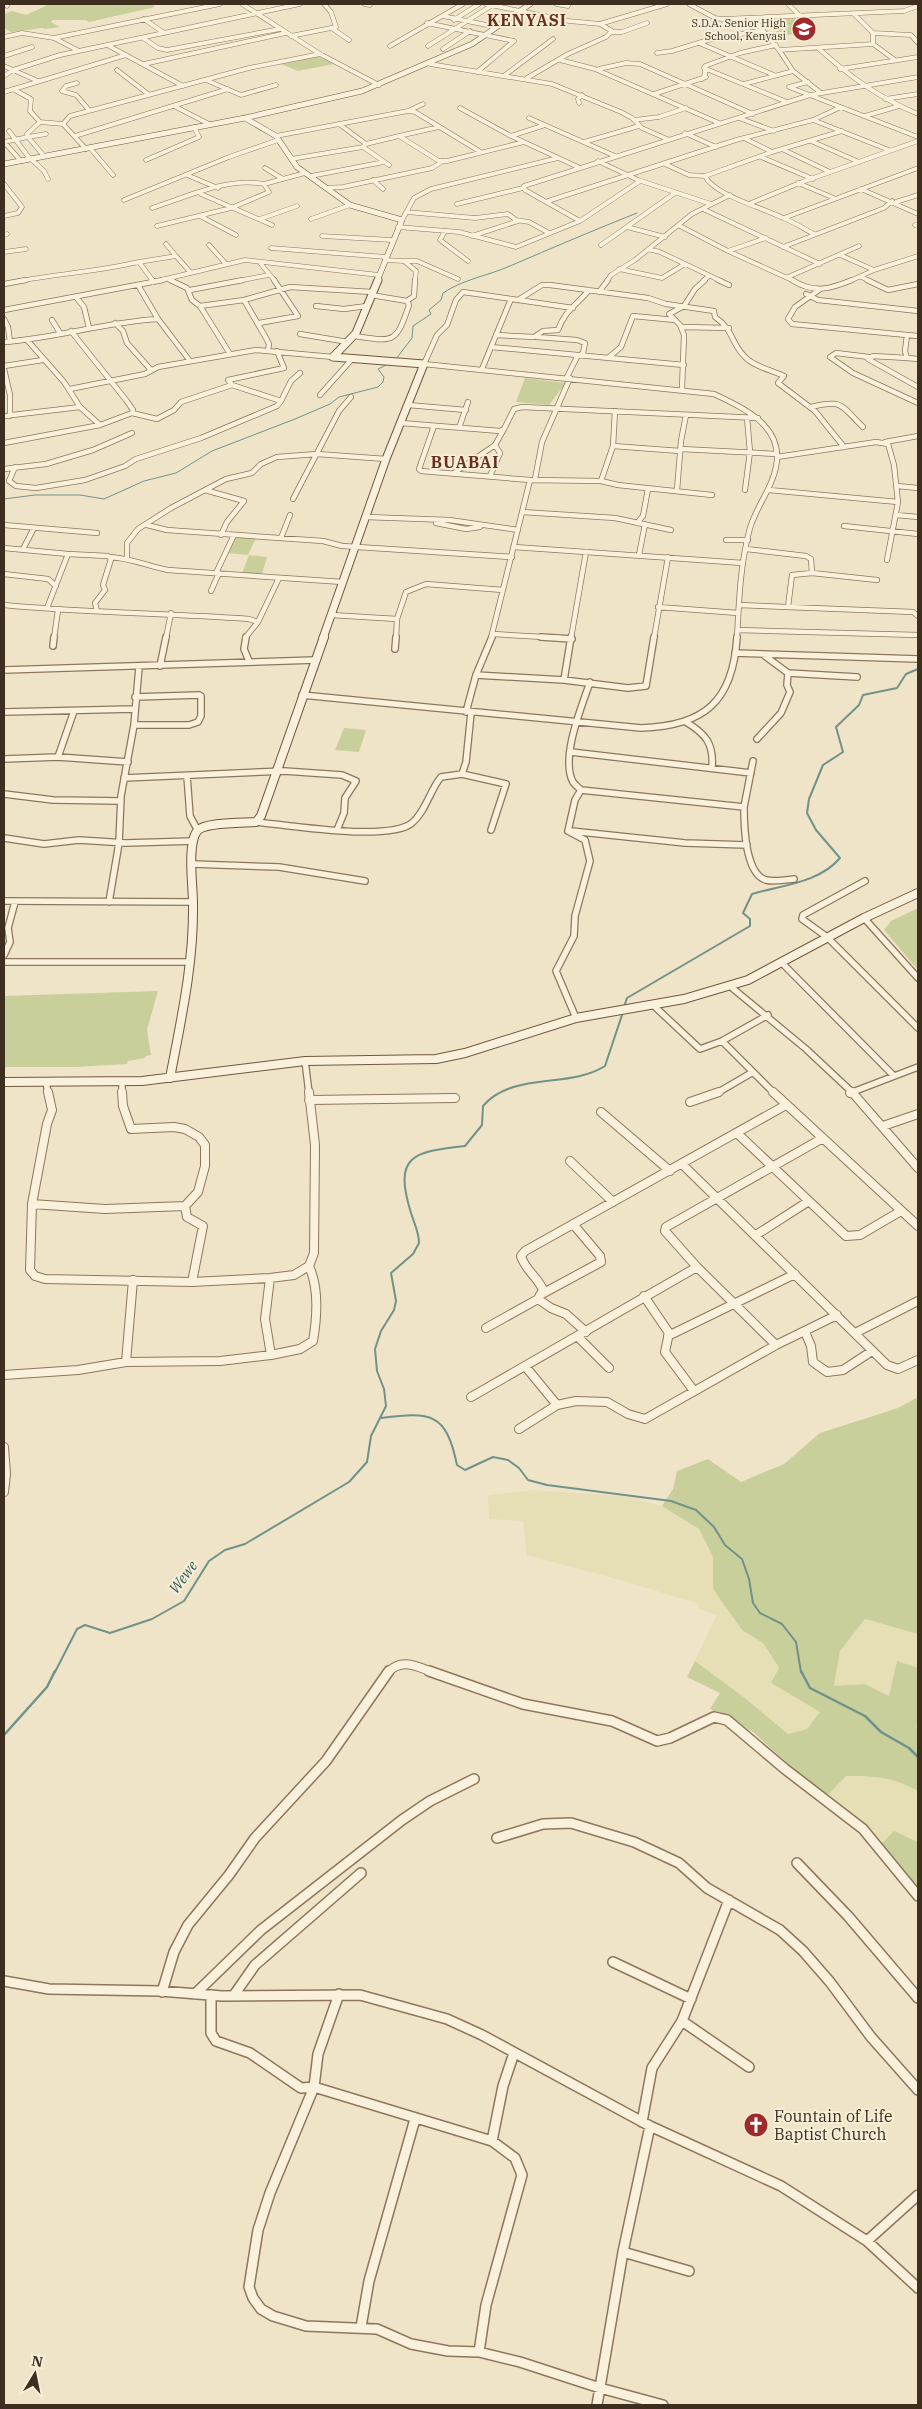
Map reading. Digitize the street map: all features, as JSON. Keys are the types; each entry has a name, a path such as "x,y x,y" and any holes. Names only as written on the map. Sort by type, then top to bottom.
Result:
{"street":[{"path":"52,38 206,5 220,4"},
{"path":"242,4 320,54 379,85"},
{"path":"4,76 13,70 78,51 109,46 300,4"},
{"path":"291,36 333,29 337,26 331,12 324,4"},
{"path":"364,4 370,5"},
{"path":"390,46 463,4"},
{"path":"444,26 479,4"},
{"path":"486,4 569,21 600,24 609,28 612,32"},
{"path":"428,46 468,22 493,4"},
{"path":"4,164 245,118 337,98 379,85 472,44 530,4"},
{"path":"556,4 568,6"},
{"path":"600,24 667,4"},
{"path":"689,4 718,19 854,14 904,11 918,8"},
{"path":"788,4 800,16"},
{"path":"875,7 878,12"},
{"path":"854,14 873,33 911,35 918,43"},
{"path":"442,16 496,27"},
{"path":"753,18 780,50 793,71 820,93"},
{"path":"144,19 164,33"},
{"path":"427,23 515,42 477,72"},
{"path":"527,78 606,37 612,32 622,32 648,23"},
{"path":"442,49 481,24"},
{"path":"143,38 164,51 280,29"},
{"path":"333,29 349,40"},
{"path":"657,53 762,30"},
{"path":"4,39 22,33 52,38 78,51"},
{"path":"144,64 286,33"},
{"path":"873,33 873,44"},
{"path":"505,75 553,39"},
{"path":"699,43 774,75"},
{"path":"780,50 873,44 895,60"},
{"path":"704,68 732,56 776,45"},
{"path":"109,46 183,86"},
{"path":"4,56 32,47"},
{"path":"818,48 860,86 884,100 918,114"},
{"path":"62,124 70,116 89,110 249,68 320,54"},
{"path":"4,92 126,55"},
{"path":"840,69 918,57"},
{"path":"560,60 577,66 599,69 626,63 640,64 753,114"},
{"path":"430,64 527,78 582,95 634,120 639,126 667,139"},
{"path":"4,66 38,82"},
{"path":"704,68 786,102"},
{"path":"702,78 705,74 704,68"},
{"path":"599,69 606,74 719,123"},
{"path":"117,70 148,94"},
{"path":"744,84 793,71"},
{"path":"654,94 716,74"},
{"path":"458,204 523,188 526,184 578,167 810,95 918,77"},
{"path":"206,80 242,95 276,85"},
{"path":"808,82 789,87 918,137"},
{"path":"77,84 66,86 62,91 76,95 89,110"},
{"path":"75,136 228,88"},
{"path":"13,89 31,99 30,111 40,122 62,124 110,169 113,175"},
{"path":"884,100 918,94"},
{"path":"579,103 578,99 582,95"},
{"path":"124,200 277,138 408,111 423,104"},
{"path":"174,106 209,124"},
{"path":"864,116 899,106"},
{"path":"548,201 744,138 813,120 841,107"},
{"path":"460,108 511,136 578,167"},
{"path":"634,120 659,117 686,108"},
{"path":"408,111 415,112 479,151"},
{"path":"245,118 277,138 291,159 308,175 350,205 402,220"},
{"path":"529,118 615,156"},
{"path":"739,118 776,131"},
{"path":"813,120 889,150"},
{"path":"40,122 27,132 28,137 44,156"},
{"path":"339,124 389,166"},
{"path":"511,136 545,125"},
{"path":"584,142 639,126"},
{"path":"146,160 199,137 194,127"},
{"path":"291,159 365,145 439,127"},
{"path":"10,131 30,159 44,171 48,179"},
{"path":"666,164 689,175 705,176 772,152 784,150 842,131"},
{"path":"685,133 716,147"},
{"path":"20,161 5,147 4,142 46,134"},
{"path":"399,136 435,160 443,161"},
{"path":"744,138 772,152"},
{"path":"811,141 859,162"},
{"path":"752,203 800,182 918,141"},
{"path":"326,188 432,168 443,161 479,151 524,142"},
{"path":"908,144 918,148"},
{"path":"784,150 830,172"},
{"path":"4,154 12,152"},
{"path":"761,157 813,179"},
{"path":"333,356 354,336 392,240 414,198 431,189 558,158"},
{"path":"598,161 640,181 711,204"},
{"path":"152,208 243,181 264,184 384,162"},
{"path":"265,168 283,179"},
{"path":"784,218 918,168"},
{"path":"799,173 800,182"},
{"path":"187,175 218,188"},
{"path":"705,176 708,182 730,195 752,203 814,234"},
{"path":"373,180 383,189"},
{"path":"398,227 445,231 512,247 580,220 640,181"},
{"path":"800,182 834,198"},
{"path":"4,184 22,207 18,213 4,216"},
{"path":"157,226 231,208 268,194 264,184"},
{"path":"523,188 580,220"},
{"path":"861,188 918,214"},
{"path":"601,246 675,193"},
{"path":"201,194 272,225"},
{"path":"599,292 611,275 680,226 692,214 730,195"},
{"path":"783,247 884,208 894,202 918,195"},
{"path":"311,219 350,205"},
{"path":"260,219 297,206"},
{"path":"703,209 820,264"},
{"path":"406,212 475,218 508,214 518,220 530,222 549,233"},
{"path":"200,216 236,235"},
{"path":"472,236 518,220"},
{"path":"680,226 728,251 788,277 802,286 819,290"},
{"path":"627,227 665,237"},
{"path":"445,231 440,240 468,261"},
{"path":"322,236 392,240"},
{"path":"728,251 766,238"},
{"path":"657,243 660,252"},
{"path":"166,244 191,273"},
{"path":"209,245 226,264"},
{"path":"788,277 860,246"},
{"path":"271,248 417,261 458,279"},
{"path":"4,252 26,250"},
{"path":"648,250 660,252 729,286"},
{"path":"840,255 874,270"},
{"path":"4,284 63,273 104,270 176,256"},
{"path":"918,256 819,290 788,315 788,321 792,324 918,336"},
{"path":"913,258 918,261"},
{"path":"4,310 168,280 245,260 378,275"},
{"path":"404,261 416,272 414,294 407,300"},
{"path":"139,262 154,282"},
{"path":"259,323 298,316 286,300 281,288 260,263"},
{"path":"619,269 662,278 685,264"},
{"path":"190,290 269,275"},
{"path":"682,389 684,365 683,327 669,314 684,306 695,290 709,276"},
{"path":"861,277 888,290 918,284"},
{"path":"168,280 183,283 190,290 192,300 200,306 230,354"},
{"path":"138,285 158,319 190,361"},
{"path":"518,300 545,285 714,310 714,316 727,325 746,359 784,376 778,383 811,407 844,447"},
{"path":"802,286 808,297"},
{"path":"200,306 244,300 290,287 372,293 407,300"},
{"path":"538,337 543,331 558,330 563,315 589,290"},
{"path":"256,822 265,808 302,696 386,459 437,335 447,325 456,300 461,293 470,292 572,308"},
{"path":"76,297 84,307 89,328"},
{"path":"808,297 845,304 918,311"},
{"path":"482,369 511,299"},
{"path":"244,300 250,314 259,323 269,344 268,350"},
{"path":"354,336 382,340 394,338 401,330 409,305 407,300"},
{"path":"316,306 344,309 367,306"},
{"path":"608,358 621,347 633,316 678,321"},
{"path":"4,319 8,327 10,342"},
{"path":"4,342 28,341 115,323 158,319"},
{"path":"52,320 60,334"},
{"path":"115,323 123,331 127,343 151,370"},
{"path":"683,327 729,328"},
{"path":"71,331 89,355 113,381 133,410 132,413"},
{"path":"300,334 348,342"},
{"path":"462,774 466,762 468,712 476,675 493,634 502,590 542,442 577,357 586,345 582,340 496,335"},
{"path":"907,335 904,351 907,358"},
{"path":"28,341 70,389 80,407 100,425"},
{"path":"491,347 684,365"},
{"path":"70,389 145,374 151,370 190,361 268,350 408,363 423,368 482,369 682,389 714,394 746,409 758,418 772,435 777,456 777,467 770,490 753,519 748,540 743,563 735,653 729,683 720,698 706,712 686,722 657,728 641,728 302,696"},
{"path":"232,386 228,380 230,378 284,368 285,366 277,351"},
{"path":"918,359 869,357 836,353 830,357 853,373 918,402"},
{"path":"318,362 320,356"},
{"path":"869,357 869,361 918,387"},
{"path":"320,395 353,358"},
{"path":"10,416 10,395 4,367 43,360"},
{"path":"15,467 9,481 16,486 36,488 85,480 125,466 136,459 202,438 277,406 291,381 300,373"},
{"path":"4,443 100,425 132,413 150,419 157,419 174,410 181,402 232,386 281,401"},
{"path":"293,499 339,411 351,397"},
{"path":"459,428 468,402"},
{"path":"811,407 832,402 838,403 863,427"},
{"path":"408,405 466,410"},
{"path":"4,416 80,407"},
{"path":"453,474 495,445 516,407 758,418"},
{"path":"601,481 613,446 615,411"},
{"path":"677,490 680,450 686,415"},
{"path":"746,490 750,452 747,418"},
{"path":"400,423 459,428 504,429"},
{"path":"434,426 419,469 453,474 532,480 601,481 618,485 712,495"},
{"path":"477,429 498,438"},
{"path":"4,469 46,464 93,450 132,433"},
{"path":"613,446 750,452 777,456 918,436"},
{"path":"884,442 890,446 898,502 887,560"},
{"path":"490,476 500,453 495,445"},
{"path":"127,558 127,543 131,536 172,508 226,479 252,473 261,464 278,457 317,454 386,459"},
{"path":"897,486 918,488"},
{"path":"637,523 643,516 648,488"},
{"path":"205,490 244,500 227,522 221,535"},
{"path":"770,490 898,502"},
{"path":"522,512 616,518 670,530"},
{"path":"281,538 290,515"},
{"path":"896,515 918,517"},
{"path":"366,516 431,521 439,525 466,529 482,526 518,530"},
{"path":"639,556 644,524"},
{"path":"4,525 24,525 34,528 97,533"},
{"path":"147,525 167,530 221,535 323,541 356,546 512,557"},
{"path":"844,526 918,534"},
{"path":"23,549 34,528"},
{"path":"211,592 217,573 234,535"},
{"path":"726,540 748,540"},
{"path":"514,547 743,563"},
{"path":"4,548 127,558 146,566 168,570 343,582"},
{"path":"746,549 806,556 810,559 812,573"},
{"path":"564,680 586,552"},
{"path":"47,608 68,554"},
{"path":"96,611 95,603 105,590 103,585 111,564 110,557"},
{"path":"476,675 590,682 628,688 646,686 668,557"},
{"path":"788,607 792,575 812,573 877,580"},
{"path":"4,574 48,579 56,586"},
{"path":"249,661 243,650 243,642 258,622 279,578"},
{"path":"395,649 397,619 406,592 414,587 426,584 502,590"},
{"path":"4,605 58,610 171,613 246,618 258,622"},
{"path":"739,606 913,612 918,616"},
{"path":"658,607 738,613"},
{"path":"53,646 58,610"},
{"path":"160,666 171,613"},
{"path":"331,615 397,619"},
{"path":"738,630 918,635"},
{"path":"493,634 572,639"},
{"path":"735,653 764,656 918,659"},
{"path":"764,656 788,672 857,677"},
{"path":"4,670 315,660"},
{"path":"109,902 119,843 121,801 134,725 139,667"},
{"path":"757,739 781,713 790,692 787,685 788,672"},
{"path":"590,682 571,752 570,769 573,782 581,790 744,807"},
{"path":"134,725 189,725 198,722 201,716 201,696 199,695 135,697"},
{"path":"4,712 134,709"},
{"path":"58,757 74,711"},
{"path":"686,722 702,731 709,740 714,753 712,768"},
{"path":"571,752 750,773"},
{"path":"4,759 58,757 128,762"},
{"path":"753,761 744,807 747,845 756,873 765,880 794,880"},
{"path":"124,778 277,770 345,776 354,779 353,789 345,798 344,813 337,830"},
{"path":"197,829 203,826 223,823 256,822 337,830 385,832 406,828 425,805 441,777 462,774 491,779 506,784 491,830"},
{"path":"170,1078 185,1009 193,902 192,864 197,829 190,816 187,776"},
{"path":"568,831 575,800 581,790"},
{"path":"4,794 53,800 121,801"},
{"path":"568,831 685,843 747,845"},
{"path":"568,831 585,840 590,861 575,916 574,936 556,971 576,1018"},
{"path":"4,838 36,843 79,840 119,843 194,841"},
{"path":"192,864 279,867 365,881"},
{"path":"865,881 802,915 802,919 827,937 918,1028"},
{"path":"4,1082 122,1082 305,1061 354,1058 414,1061 436,1059 465,1053 532,1030 576,1018 653,1005 731,987 782,963 864,918 918,893"},
{"path":"4,901 193,902"},
{"path":"4,955 10,942 8,928 15,902"},
{"path":"864,918 888,942 918,978"},
{"path":"4,962 189,962"},
{"path":"782,963 894,1076"},
{"path":"731,987 768,1015 805,1048 883,1126 917,1165"},
{"path":"653,1005 697,1048 704,1049 768,1015"},
{"path":"722,1041 786,1106 918,1226"},
{"path":"46,1082 52,1110 47,1124 32,1204 30,1270 35,1276 45,1279 192,1282 270,1278 294,1275 309,1266 314,1253 315,1145 305,1061"},
{"path":"850,1093 918,1067"},
{"path":"690,1102 716,1094 753,1072"},
{"path":"32,1204 105,1209 185,1206 198,1192 205,1166 205,1145 199,1137 185,1129 174,1127 131,1129 123,1106 122,1082"},
{"path":"309,1100 455,1098"},
{"path":"539,1297 542,1284 522,1262 521,1256 524,1251 786,1106"},
{"path":"601,1112 670,1171"},
{"path":"883,1126 918,1114"},
{"path":"738,1134 846,1236 860,1235 901,1211"},
{"path":"776,1345 697,1267 665,1231 666,1227 719,1199 823,1138"},
{"path":"570,1161 595,1187 613,1202"},
{"path":"682,1164 892,1369 898,1369 918,1360"},
{"path":"756,1235 809,1201"},
{"path":"185,1206 187,1217 203,1226 192,1282"},
{"path":"486,1328 601,1262 600,1256 573,1224"},
{"path":"4,1375 78,1370 126,1362 157,1360 220,1361 271,1355 300,1349 313,1341 316,1305 313,1293 314,1275 309,1266"},
{"path":"471,1397 697,1267"},
{"path":"668,1336 795,1274"},
{"path":"270,1278 265,1318 271,1355"},
{"path":"126,1362 133,1280"},
{"path":"644,1296 669,1333 665,1352 694,1391"},
{"path":"539,1297 551,1308 566,1314 586,1332"},
{"path":"855,1333 918,1301"},
{"path":"519,1429 557,1405 576,1401 595,1404 607,1402 628,1414 645,1419 776,1345 837,1315"},
{"path":"804,1332 811,1346 813,1362 824,1371 834,1373 844,1370 872,1351"},
{"path":"578,1336 609,1368"},
{"path":"525,1366 557,1405"},
{"path":"4,1447 6,1474 4,1492"},
{"path":"162,1992 174,1952 188,1925 255,1838 326,1761 388,1672 395,1665 401,1663 409,1664 523,1704 612,1721 657,1741 670,1738 714,1717 727,1720 785,1769 863,1829 918,1896"},
{"path":"195,1994 261,1930 402,1820 430,1801 474,1779"},
{"path":"497,1838 543,1824 571,1823 584,1825 652,1849 679,1864 707,1888 780,1930 803,1950 830,1982 871,2037 918,2090"},
{"path":"797,1863 848,1916 918,1998"},
{"path":"234,1995 246,1974 255,1965 362,1873"},
{"path":"597,2405 646,2124 649,2081 654,2061 672,2040 682,2021 729,1900"},
{"path":"614,1962 691,1999"},
{"path":"4,1981 49,1989 211,1995 339,1994 370,1997 418,2009 447,2019 646,2124 781,2186 866,2241 918,2288"},
{"path":"339,1994 318,2054 314,2087 265,2209 254,2251 249,2287 253,2298 262,2309 273,2316 289,2322 306,2326 377,2329 411,2344 428,2348 479,2352 520,2362 600,2388 663,2405"},
{"path":"211,1995 211,2033 216,2041 250,2053 301,2088 314,2087 492,2141 508,2149 516,2158 521,2165 522,2174 486,2305 479,2352"},
{"path":"682,2021 748,2067"},
{"path":"492,2141 503,2086 514,2053"},
{"path":"361,2327 369,2281 415,2119"},
{"path":"866,2241 918,2195"},
{"path":"623,2252 689,2271"}],"shaded area":[{"path":"533,1490 621,1496 662,1506 699,1529 713,1557 713,1589 742,1630 763,1643 779,1669 771,1683 821,1712 807,1729 788,1734 745,1698 695,1661 716,1616 699,1608 699,1604 527,1555 523,1521 489,1519 488,1495"},
{"path":"865,1619 918,1634 918,1668 897,1662 889,1696 864,1684 834,1686 840,1651"},
{"path":"846,1776 872,1776 900,1781 918,1791 918,1842 911,1837 881,1844 827,1796"}],"green space":[{"path":"50,4 152,4 155,7 89,22 86,20 52,20 51,22 60,27 11,32 4,28 4,14 12,11 26,15"},
{"path":"795,19 804,34 779,35 768,20"},
{"path":"317,56 334,64 298,71 281,64"},
{"path":"525,378 566,383 549,405 516,402"},
{"path":"235,536 256,538 248,555 227,553"},
{"path":"249,555 267,557 262,574 242,573"},
{"path":"344,728 366,730 359,752 335,750"},
{"path":"918,908 918,970 884,930 891,921"},
{"path":"158,991 147,1030 151,1055 145,1058 128,1061 127,1064 76,1067 4,1067 4,996"},
{"path":"918,1397 918,1634 865,1619 840,1651 834,1686 865,1684 889,1696 897,1661 918,1668 918,1725 916,1726 918,1729 918,1791 884,1778 846,1776 827,1796 851,1813 881,1844 894,1831 918,1842 918,1892 884,1851 753,1732 710,1709 720,1693 687,1677 695,1661 745,1698 788,1734 807,1729 820,1712 771,1683 779,1668 763,1643 742,1630 713,1589 713,1557 699,1529 662,1506 673,1489 677,1471 708,1459 741,1482 784,1464 820,1433 898,1408"}],"waterway":[{"path":"396,359 412,338 413,326 431,314 429,310 441,300 443,293 451,288 637,213"},
{"path":"4,499 35,495 80,495 104,499 144,481 176,473 212,451 295,419 330,404 339,397 378,387 383,382 384,377 378,369 388,364"},
{"path":"624,1007 627,998 750,926 750,919 743,913 752,894 811,878 822,873 840,858 816,830 807,813 809,799 823,765 843,752 836,727 859,705 863,695 897,688 906,674 918,669"},
{"path":"55,1672 77,1629 85,1625 110,1633 152,1619 184,1601 209,1561 225,1550 245,1544 349,1482 367,1462 371,1436 386,1406 384,1389 377,1371 375,1349 381,1331 394,1310 396,1301 391,1273 413,1254 419,1243 406,1194 406,1168 412,1160 420,1155 432,1151 465,1146 482,1125 483,1106 495,1095 525,1084 591,1073 605,1066 623,1012"},
{"path":"381,1418 412,1415 434,1419 448,1434 457,1465 465,1470 493,1457 508,1460 519,1468 528,1480 547,1485 671,1501 696,1510 714,1527 725,1545 742,1559 749,1579 753,1603 760,1613 782,1624 796,1642 801,1672"},
{"name":"Wewe","path":"4,1735 47,1687 55,1671"},
{"path":"801,1671 810,1688 865,1716 881,1732 909,1748 918,1757"}],"place":[{"name":"S.D.A. Senior High School, Kenyasi","path":"804,29"},
{"name":"Fountain of Life Baptist Church","path":"756,2125"}],"district":[{"name":"KENYASI","path":"527,20"},
{"name":"BUABAI","path":"465,462"}]}
